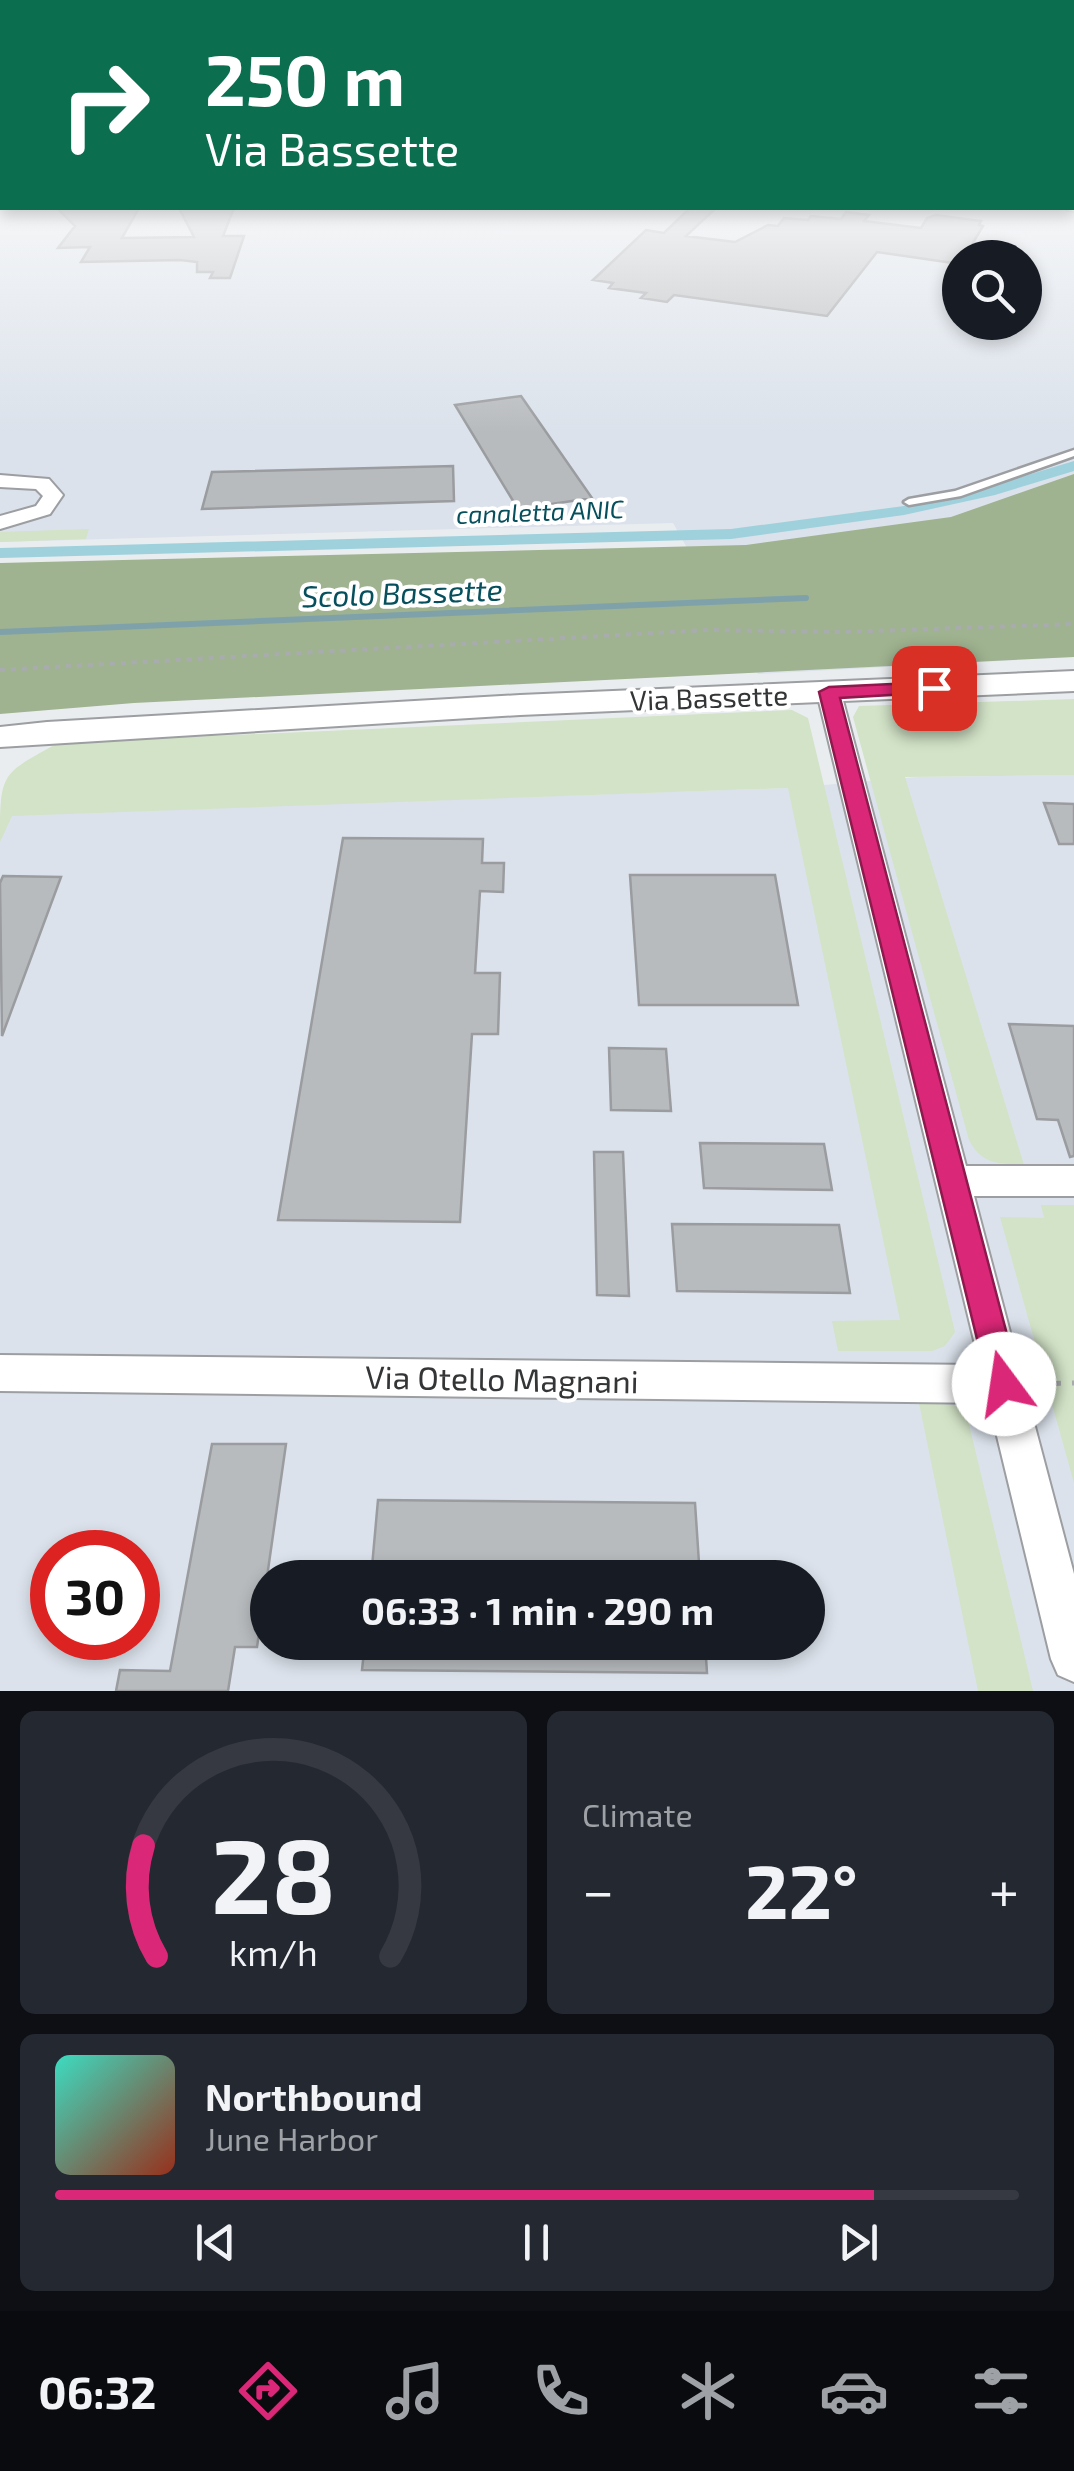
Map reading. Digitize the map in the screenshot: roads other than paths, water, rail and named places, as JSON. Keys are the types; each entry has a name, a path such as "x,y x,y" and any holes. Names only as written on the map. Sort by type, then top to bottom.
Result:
{"main road":[{"name":"Via Bassette","path":"0,738 44,731 113,730 344,712 1074,681"},
{"name":"Via Bassette","path":"0,722 163,709 344,712"},
{"name":"Via Bassette","path":"0,738 234,710"},
{"path":"0,766 29,746 113,730"}],"street":[{"path":"0,481 42,482 53,495 43,510 0,523"},
{"path":"829,692 1074,1659"},
{"path":"953,1181 1074,1181"},
{"name":"Via Otello Magnani","path":"0,1373 1004,1384"}],"lane":[{"path":"909,502 956,494 1074,453"}],"waterway":[{"name":"canaletta ANIC","path":"0,553 731,534 904,510 989,492 1074,466"},
{"name":"Scolo Bassette","path":"0,632 806,598"}]}
